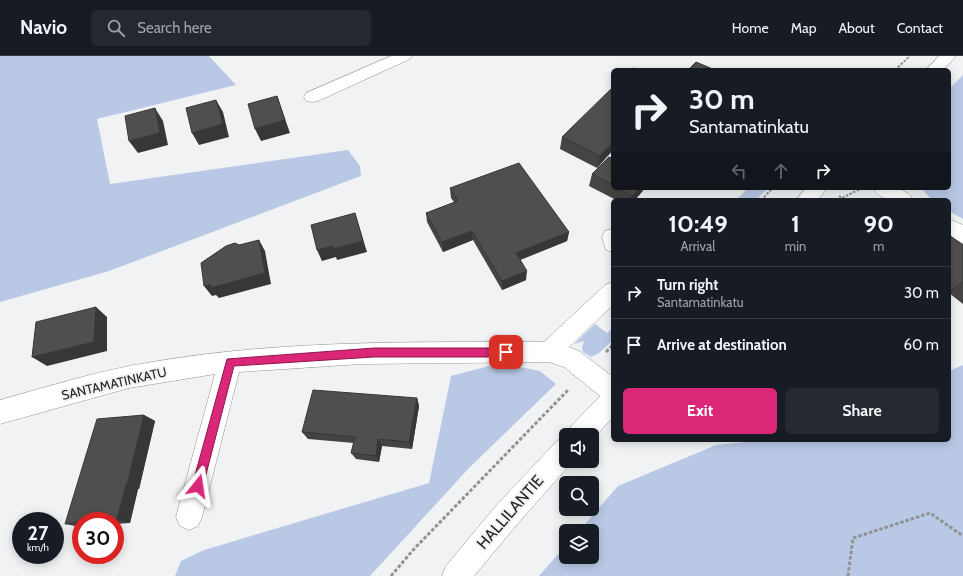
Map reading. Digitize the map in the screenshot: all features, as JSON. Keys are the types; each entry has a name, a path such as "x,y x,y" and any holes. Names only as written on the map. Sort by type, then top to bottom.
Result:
{"street":[{"path":"936,68 948,56"},
{"path":"312,97 398,57"},
{"path":"808,198 816,190"},
{"path":"886,190 900,198"},
{"path":"951,228 963,235"},
{"path":"549,352 611,293"},
{"name":"SANTAMATINKATU","path":"0,412 119,380 171,369 230,362 374,353 549,352 571,358 611,390"},
{"path":"190,517 230,362"},
{"path":"586,428 611,401"},
{"name":"HALLILANTIE","path":"456,576 504,518 559,458"}],"path":[{"path":"897,68 910,56"},
{"path":"763,198 771,190"},
{"path":"836,194 842,198 858,190"},
{"path":"391,576 414,549 611,347"},
{"path":"848,576 853,538 930,513 963,536"}],"shaded area":[{"path":"0,56 209,56 236,85 97,119 110,184 348,150 360,166 361,176 109,271 0,302"},
{"path":"963,75 963,219 951,212 951,198 930,198 923,190 951,190 951,87"},
{"path":"746,190 766,190 758,198 738,198"},
{"path":"595,324 607,333 611,330 611,342 599,353 591,357 583,352 582,347 584,341 574,344"},
{"path":"963,365 963,576 539,576 559,553 559,564 599,564 599,524 585,524 592,516 599,516 599,508 618,486 716,445 745,442 951,442 951,370"},
{"path":"489,366 519,367 540,371 556,384 469,468 370,576 175,576 181,561 204,550 429,483 451,376"}],"building":[{"path":"696,62 710,68 690,68"},
{"path":"611,89 611,144 600,156 562,137"},
{"path":"277,96 285,120 255,129 248,104"},
{"path":"216,100 223,124 192,133 186,108"},
{"path":"155,108 160,133 129,141 125,116"},
{"path":"609,157 611,158 611,184 592,174"},
{"path":"519,163 569,232 516,253 527,271 502,281 472,231 442,242 426,213 458,201 450,188"},
{"path":"622,190 638,190 633,196"},
{"path":"355,213 363,241 333,249 332,246 317,250 311,225"},
{"path":"951,236 963,245 963,282 951,291"},
{"path":"259,240 265,273 211,288 210,284 204,286 201,263 226,246 235,243 239,245"},
{"path":"96,307 94,342 32,357 36,322"},
{"path":"313,390 417,398 409,442 378,439 376,456 351,453 355,437 302,432"},
{"path":"144,415 119,512 72,512 72,523 65,524 97,419"}],"route":[{"path":"198,486 230,362 374,353 506,352"}]}
